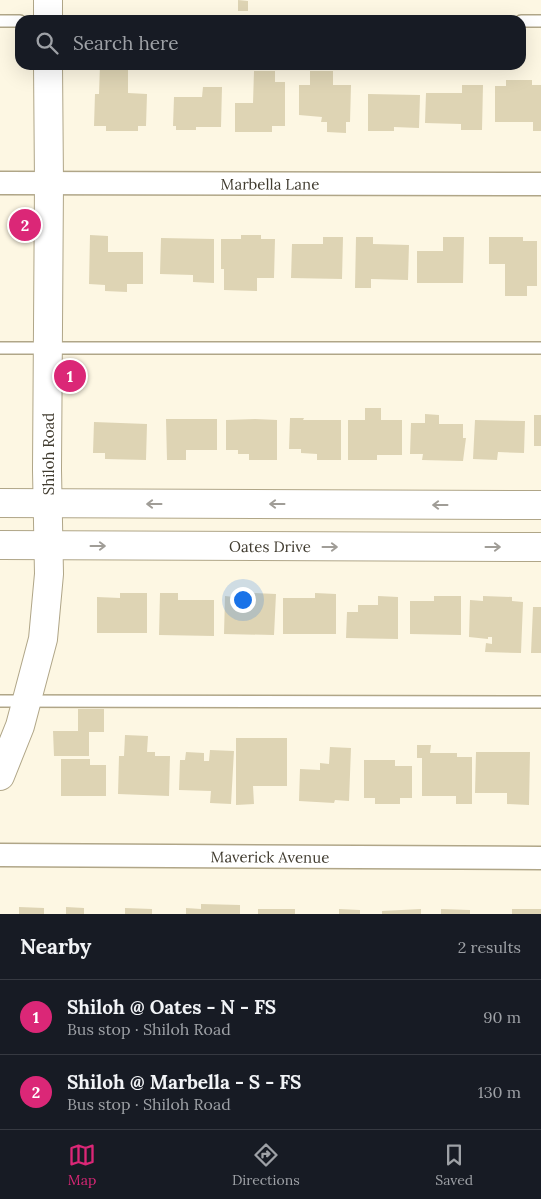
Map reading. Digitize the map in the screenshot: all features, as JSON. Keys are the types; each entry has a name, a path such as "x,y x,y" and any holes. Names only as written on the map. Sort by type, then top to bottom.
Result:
{"main road":[{"path":"48,0 48,15"},
{"name":"Shiloh Road","path":"0,776 20,726 43,639 49,574 47,470 48,70"},
{"path":"0,503 541,505"},
{"name":"Oates Drive","path":"0,545 541,547"}],"street":[{"name":"Marbella Lane","path":"0,184 541,184"},
{"name":"Maverick Avenue","path":"0,855 541,858"}],"lane":[{"path":"0,21 15,21"},
{"path":"526,21 541,21"},
{"path":"0,348 541,348"},
{"path":"0,701 541,702"}],"building":[{"path":"238,0 248,1 248,11 238,11"},
{"path":"100,70 128,70 128,93 147,94 146,126 138,126 138,131 106,131 106,126 94,126 95,94 99,94"},
{"path":"254,71 275,71 275,82 285,82 285,126 272,126 272,132 235,132 235,103 253,103"},
{"path":"310,71 333,71 333,85 351,85 350,122 346,122 346,133 327,132 327,122 321,122 322,117 299,115 299,85 310,85"},
{"path":"506,80 532,80 532,85 541,85 541,131 533,131 533,122 495,122 495,86 506,86"},
{"path":"462,85 483,85 482,130 461,130 461,124 425,123 426,93 462,93"},
{"path":"203,87 222,87 221,127 196,127 196,130 176,130 176,126 173,126 174,97 202,97"},
{"path":"368,94 420,95 419,128 394,127 394,131 368,131"},
{"path":"90,235 108,236 108,252 143,252 143,284 127,284 127,292 105,291 105,285 89,284"},
{"path":"241,235 261,235 261,239 275,239 274,278 257,278 257,291 224,290 224,269 221,269 221,239 241,239"},
{"path":"323,237 343,237 342,279 291,278 292,244 323,244"},
{"path":"356,237 373,237 373,244 409,245 408,280 371,279 371,288 355,288"},
{"path":"443,237 464,237 463,283 417,283 417,251 443,251"},
{"path":"489,237 523,237 523,241 537,241 537,286 527,286 527,296 505,296 505,264 489,264"},
{"path":"161,238 214,239 214,283 193,282 193,275 160,274"},
{"path":"365,408 381,408 381,420 402,420 402,455 377,455 377,460 348,460 348,420 365,420"},
{"path":"425,414 439,415 439,424 463,424 463,438 466,438 463,461 422,460 423,454 410,454 411,423 425,423"},
{"path":"534,415 541,415 541,446 534,446"},
{"path":"290,418 341,420 341,460 317,460 317,454 301,453 301,449 289,449"},
{"path":"166,419 217,419 217,450 186,450 186,460 167,460"},
{"path":"226,420 277,420 277,460 249,460 249,454 238,454 238,450 226,450"},
{"path":"475,420 525,421 524,453 498,452 497,460 473,459"},
{"path":"94,422 147,424 146,460 105,459 105,453 93,453"},
{"path":"120,593 147,593 147,633 97,633 97,597 120,598"},
{"path":"160,593 178,593 178,600 214,600 214,636 159,635"},
{"path":"252,593 276,594 274,635 224,634 225,596 252,599"},
{"path":"315,593 336,594 336,634 283,634 283,598 315,598"},
{"path":"378,596 398,597 398,639 346,638 347,612 358,612 358,605 378,605"},
{"path":"434,596 461,596 461,635 410,634 410,601 434,601"},
{"path":"483,596 512,597 512,601 523,602 521,653 485,652 486,643 492,644 492,637 488,637 488,639 469,637 470,600 483,601"},
{"path":"533,607 541,607 541,653 531,653"},
{"path":"78,709 104,709 104,732 89,732 89,756 54,756 53,731 78,731"},
{"path":"125,735 148,736 147,752 155,752 155,756 170,756 169,796 118,794 119,756 124,756"},
{"path":"236,738 287,738 287,786 253,786 254,804 236,805"},
{"path":"417,745 431,745 430,753 457,753 457,757 472,757 472,804 456,804 456,796 422,796 422,758 417,758"},
{"path":"330,747 351,748 349,801 335,800 334,803 299,801 300,769 320,770 320,763 329,764"},
{"path":"210,750 234,751 231,804 210,803 211,791 179,790 180,760 185,760 186,752 204,753 204,761 209,761"},
{"path":"476,752 530,752 529,805 507,804 507,793 475,793"},
{"path":"61,759 90,759 90,765 106,765 106,796 61,796"},
{"path":"364,760 395,760 395,766 412,766 412,798 400,798 400,804 375,804 375,798 364,798"},
{"path":"201,904 240,905 240,914 186,914 186,908 201,909"},
{"path":"19,907 44,908 44,914 19,914"},
{"path":"66,907 84,908 84,914 66,914"},
{"path":"125,908 152,909 152,914 125,914"},
{"path":"258,909 295,909 295,914 258,914"},
{"path":"339,909 360,910 360,914 339,914"},
{"path":"421,909 421,914 382,914 382,911"},
{"path":"441,909 470,910 470,914 441,914"},
{"path":"512,909 541,909 541,914 512,914"}],"place":[{"name":"Shiloh @ Marbella - S - FS","path":"25,225"},
{"name":"Shiloh @ Oates - N - FS","path":"70,376"}]}
